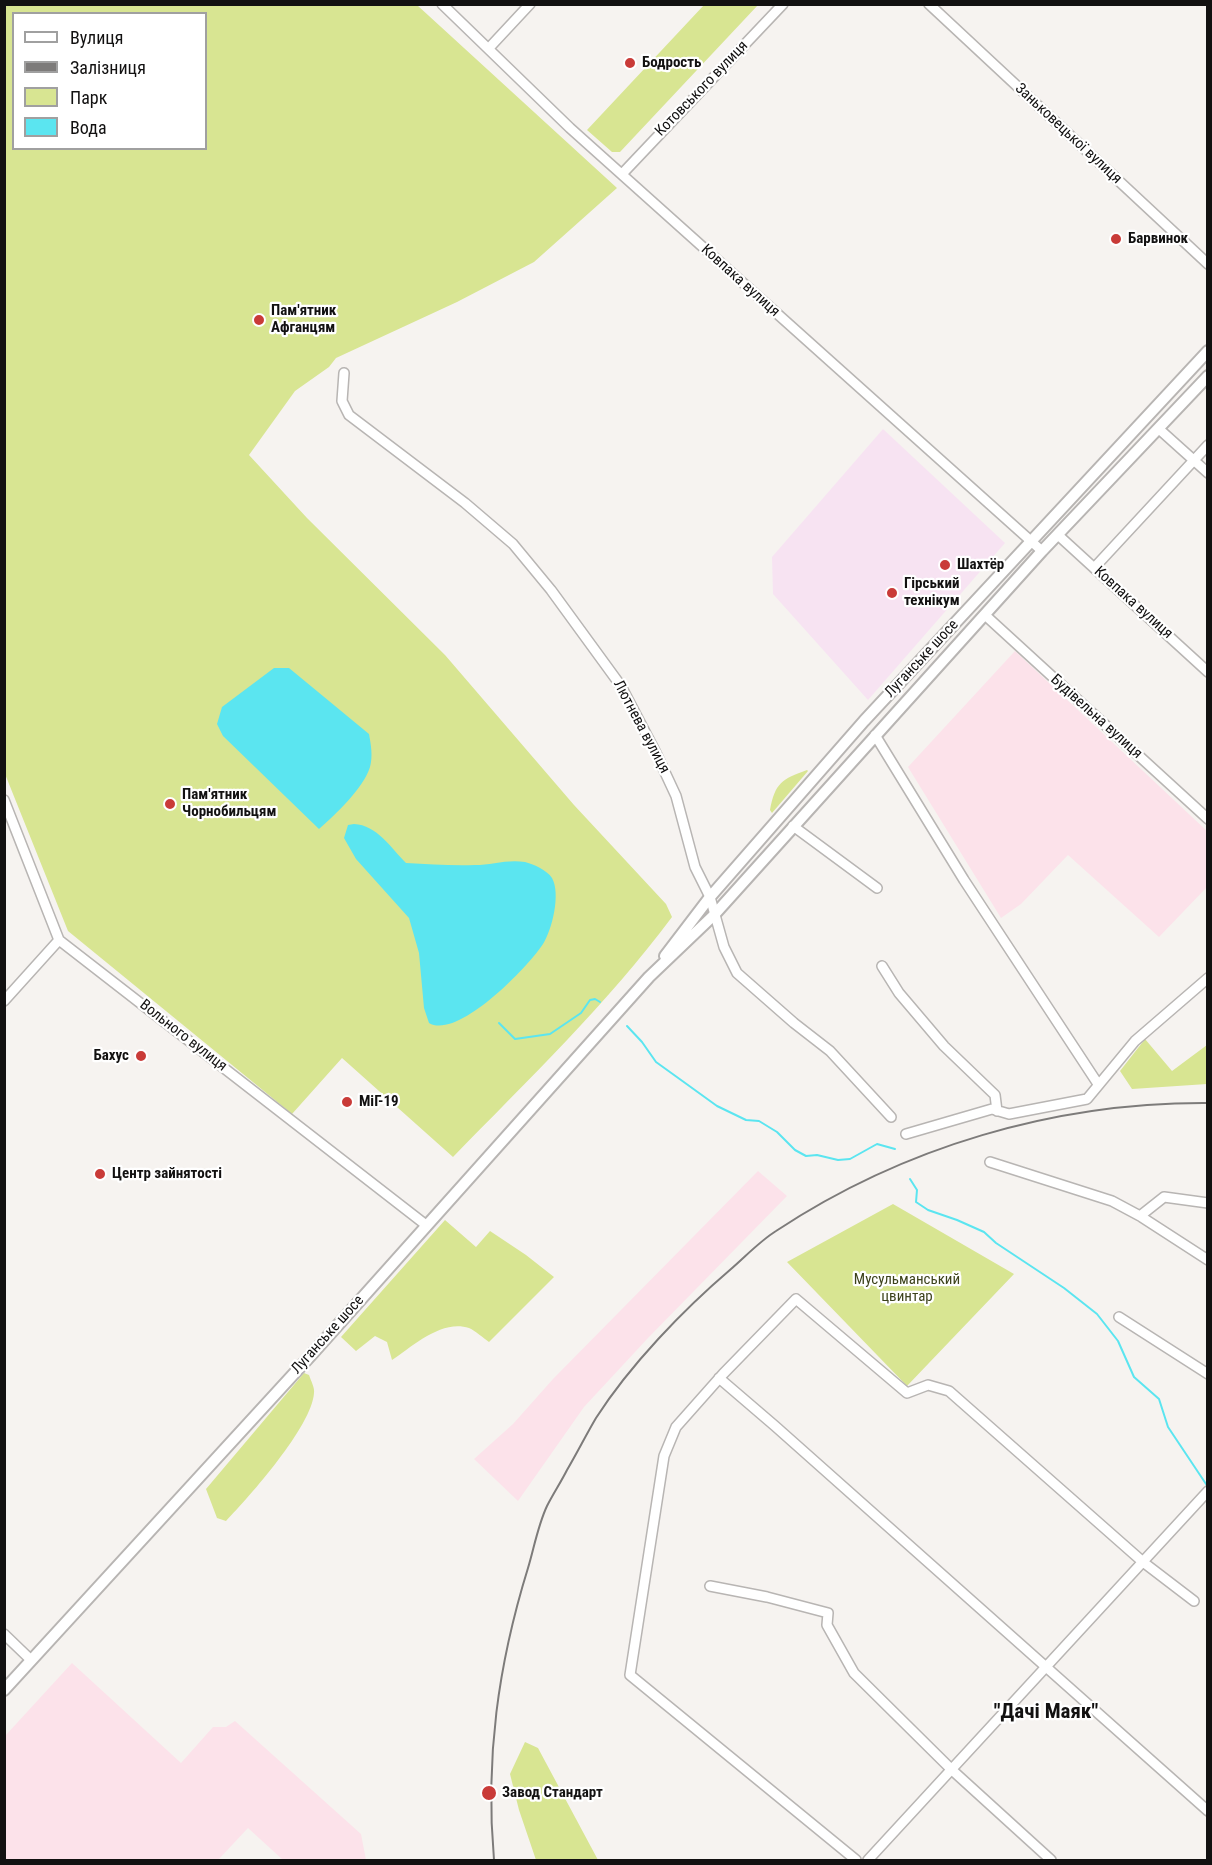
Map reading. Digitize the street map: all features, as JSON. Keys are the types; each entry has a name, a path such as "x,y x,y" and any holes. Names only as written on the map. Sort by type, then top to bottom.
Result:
{"main road":[{"name":"Луганське шосе","path":"649,978 710,897 864,721 1208,351"},
{"name":"Луганське шосе","path":"4,1690 312,1354 649,978 714,915 1042,551 1208,376"}],"street":[{"name":"Ковпака вулиця","path":"442,4 570,128 1042,551"},
{"path":"489,48 530,4"},
{"name":"Котовського вулиця","path":"622,174 783,4"},
{"name":"Заньковецької вулиця","path":"929,4 1208,264"},
{"name":"Лютнева вулиця","path":"344,373 342,401 349,415 465,503 513,544 551,590 621,686 657,753 676,796 695,867 710,897 724,947 737,973 830,1051 891,1117"},
{"path":"1159,429 1208,473"},
{"path":"1094,568 1208,445"},
{"name":"Ковпака вулиця","path":"1058,535 1208,672"},
{"name":"Будівельна вулиця","path":"985,615 1208,819"},
{"path":"875,735 964,880 1098,1084"},
{"path":"4,800 59,940 4,1001"},
{"path":"793,826 877,888"},
{"name":"Вольного вулиця","path":"59,940 426,1225"},
{"path":"882,966 899,993 944,1046 995,1095 998,1111"},
{"path":"906,1134 992,1109 1009,1114 1087,1099 1135,1041 1208,978"},
{"path":"990,1162 1112,1201 1140,1216 1208,1260"},
{"path":"1140,1216 1164,1197 1208,1203"},
{"path":"856,1860 630,1675 664,1456 676,1427 719,1378 796,1299 908,1393 928,1385 949,1391 1143,1562 1194,1601"},
{"path":"1119,1317 1208,1374"},
{"path":"719,1378 1208,1811"},
{"path":"868,1860 1208,1491"},
{"path":"710,1586 767,1597 828,1613 827,1625 854,1673 952,1770 1051,1860"},
{"path":"4,1635 31,1660"}],"shaded area":[{"path":"883,429 1005,543 868,700 773,594 772,557"},
{"path":"1015,651 1207,831 1207,887 1159,937 1068,855 1021,904 1001,918 908,767"},
{"path":"758,1171 787,1196 584,1407 518,1501 474,1459 513,1424 553,1379"},
{"path":"72,1663 181,1763 213,1727 226,1727 235,1721 361,1834 366,1860 283,1860 248,1828 218,1860 5,1860 5,1736"}],"green space":[{"path":"5,5 417,5 617,188 534,262 457,302 336,358 329,367 295,391 249,455 307,518 445,655 574,805 666,904 672,917 594,1010 453,1157 342,1058 292,1114 68,931 5,774"},
{"path":"704,5 758,5 620,152 612,152 587,130"},
{"path":"807,770 772,813 770,810 774,794 781,783"},
{"path":"1145,1039 1172,1071 1207,1045 1207,1084 1132,1089 1120,1071"},
{"name":"Мусульманський цвинтар","path":"893,1204 1014,1274 907,1386 787,1262"},
{"path":"445,1220 476,1247 490,1231 554,1277 489,1342 472,1329 459,1326 438,1330 428,1335 392,1360 387,1342 375,1336 356,1351 341,1337"},
{"path":"304,1373 309,1375 314,1391 311,1407 303,1423 278,1460 237,1510 226,1521 217,1518 206,1489"},
{"path":"525,1742 538,1748 598,1860 536,1860 519,1810 510,1774"}],"water":[{"path":"274,668 289,668 369,734 371,759 366,775 348,801 319,829 223,736 217,724 222,707"},
{"path":"354,824 370,828 377,833 406,863 481,865 519,861 543,870 552,878 556,893 552,921 543,944 508,984 474,1012 457,1021 442,1025 429,1023 424,1008 419,953 409,918 356,859 344,838 348,825"}],"waterway":[{"path":"499,1023 515,1039 550,1034 581,1013 590,1000 595,999 600,1002"},
{"path":"627,1026 656,1062 717,1106 746,1120 759,1121 777,1132 795,1150 806,1156 817,1155 838,1160 850,1159 877,1144 895,1149"},
{"path":"910,1179 917,1190 916,1202 928,1210 984,1232 996,1243 1064,1288 1097,1314 1118,1341 1134,1377 1159,1399 1168,1427 1208,1487"}],"railway":[{"path":"494,1860 491,1785 496,1712 509,1640 539,1529 547,1506 596,1418 625,1378 658,1339 713,1285 770,1235 825,1201 876,1175 928,1153 982,1135 1038,1121 1094,1111 1151,1105 1208,1103"}],"place":[{"name":"Бодрость","path":"630,63"},
{"name":"Барвинок","path":"1116,239"},
{"name":"Пам'ятник Афганцям","path":"259,320"},
{"name":"Шахтёр","path":"945,565"},
{"name":"Гірський технікум","path":"892,593"},
{"name":"Пам'ятник Чорнобильцям","path":"170,804"},
{"name":"Бахус","path":"141,1056"},
{"name":"МіГ-19","path":"347,1102"},
{"name":"Центр зайнятості","path":"100,1174"},
{"name":"Завод Стандарт","path":"489,1793"}],"district":[{"name":"\"Дачі Маяк\"","path":"1046,1713"}]}
